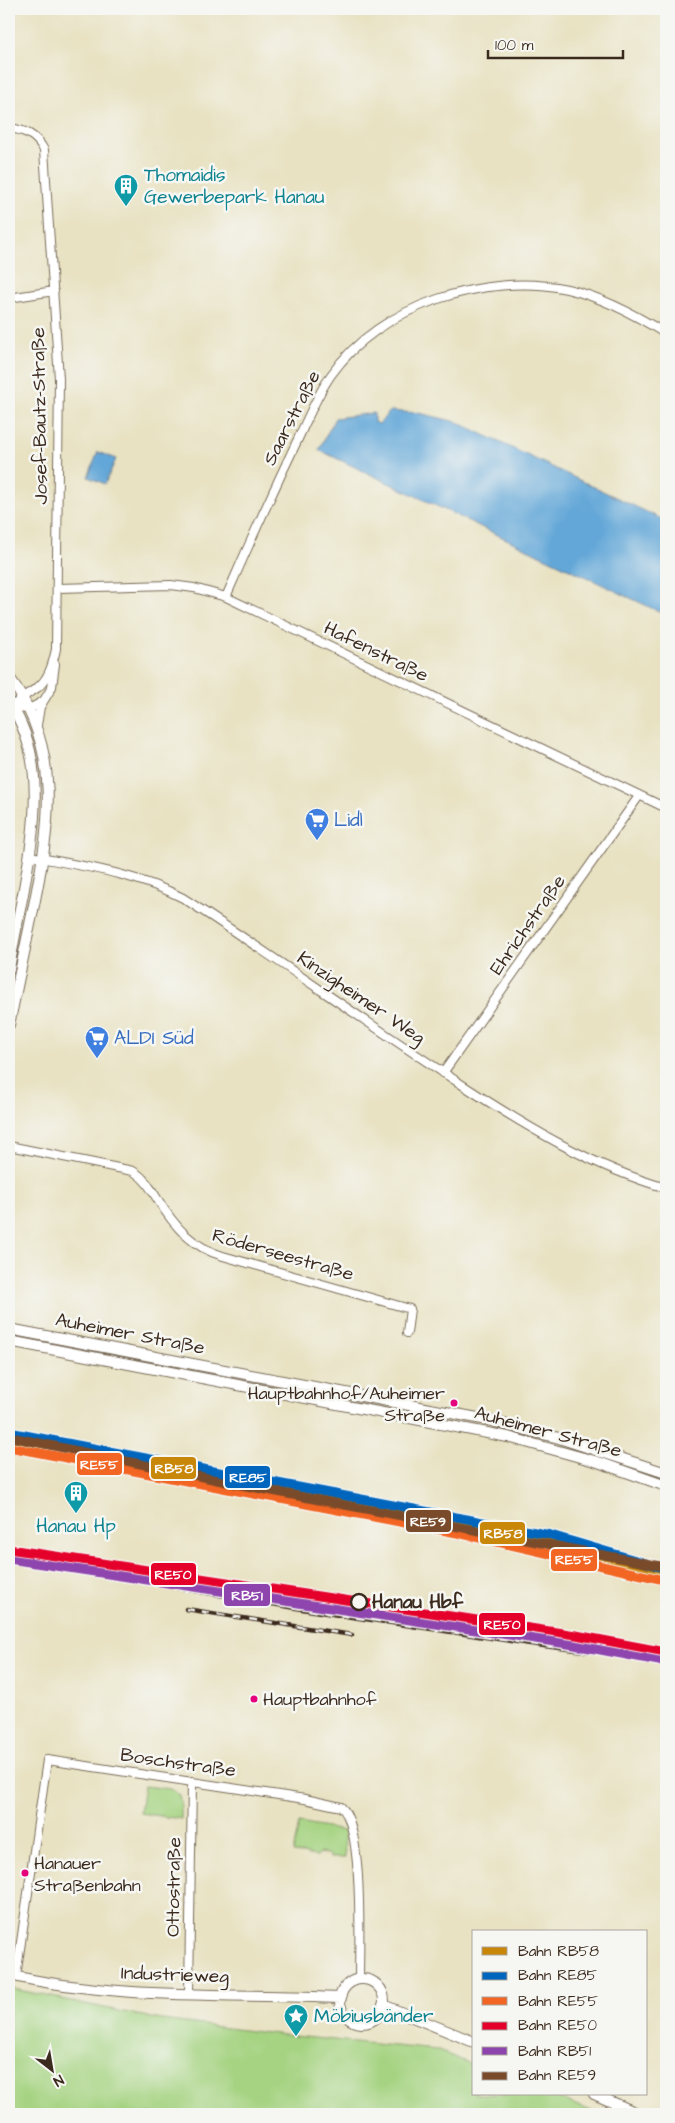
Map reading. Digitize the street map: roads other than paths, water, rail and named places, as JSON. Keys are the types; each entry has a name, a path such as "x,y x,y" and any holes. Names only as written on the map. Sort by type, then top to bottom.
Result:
{"main road":[{"path":"9,677 23,697 36,725 45,756 48,786 47,824 43,858 9,1025"},
{"path":"9,969 30,856 35,818 34,774 28,744 11,705"},
{"name":"Auheimer Straße","path":"9,1329 502,1423 559,1438 666,1473"},
{"name":"Auheimer Straße","path":"9,1341 450,1424 508,1437 598,1462 666,1486"},
{"name":"Industrieweg","path":"12,1976 111,1991 340,1998"},
{"path":"359,1980 372,1982 382,1993 384,2005 378,2016 371,2021 356,2022 349,2019 343,2013 340,1998 344,1989 351,1983 359,1980"},
{"path":"384,2005 472,2041"},
{"path":"598,2096 639,2114"}],"street":[{"name":"Josef-Bautz-Straße","path":"9,128 22,130 33,136 44,150 58,379 58,588 55,652 45,680 11,705"},
{"name":"Saarstraße","path":"226,597 279,478 330,376 351,352 392,321 427,303 464,290 492,286 530,285 552,287 585,294 622,309 666,334"},
{"path":"9,298 54,291"},
{"name":"Hafenstraße","path":"58,588 171,585 194,588 226,597 666,808"},
{"path":"36,725 36,718 42,702 52,687 55,652"},
{"path":"11,705 29,709 42,702"},
{"name":"Ehrichstraße","path":"443,1073 639,796"},
{"name":"Kinzigheimer Weg","path":"30,856 129,876 163,888 183,898 503,1112 559,1144 608,1168 666,1188"},
{"name":"Röderseestraße","path":"9,1146 133,1171 145,1181 174,1224 189,1240 200,1247 223,1256 410,1309 407,1333"},
{"path":"242,1386 245,1374"},
{"name":"Boschstraße","path":"12,1976 47,1760 305,1798 336,1804 344,1809 350,1820 355,1843 359,1907 359,1980"},
{"name":"Ottostraße","path":"189,1994 192,1780"}],"water":[{"path":"390,411 419,413 457,422 666,521 666,615 319,450 335,418 374,413 374,422 379,424"},
{"path":"98,452 116,459 105,484 88,477"}],"railway":[{"path":"9,1560 332,1614 544,1646 666,1661"},
{"path":"186,1609 352,1635"}],"rail line":[{"name":"RE85","path":"9,1432 551,1535 666,1569"},
{"name":"RB58","path":"9,1437 464,1524 666,1570"},
{"name":"RE59","path":"11,1437 241,1485 666,1567"},
{"name":"RE55","path":"9,1447 462,1534 664,1580"},
{"name":"RE50","path":"9,1549 576,1635 666,1652"},
{"name":"RB51","path":"9,1559 574,1645 664,1662"}],"place":[{"name":"Thomaidis Gewerbepark Hanau","path":"126,207"},
{"name":"Lidl","path":"317,841"},
{"name":"ALDI Süd","path":"97,1059"},
{"name":"Hauptbahnhof/Auheimer Straße","path":"454,1403"},
{"name":"Hanau Hp","path":"76,1514"},
{"name":"Hanau Hbf","path":"359,1602"},
{"name":"Hauptbahnhof","path":"254,1699"},
{"name":"Hanauer Straßenbahn","path":"25,1873"},
{"name":"Möbiusbänder","path":"296,2037"}]}
